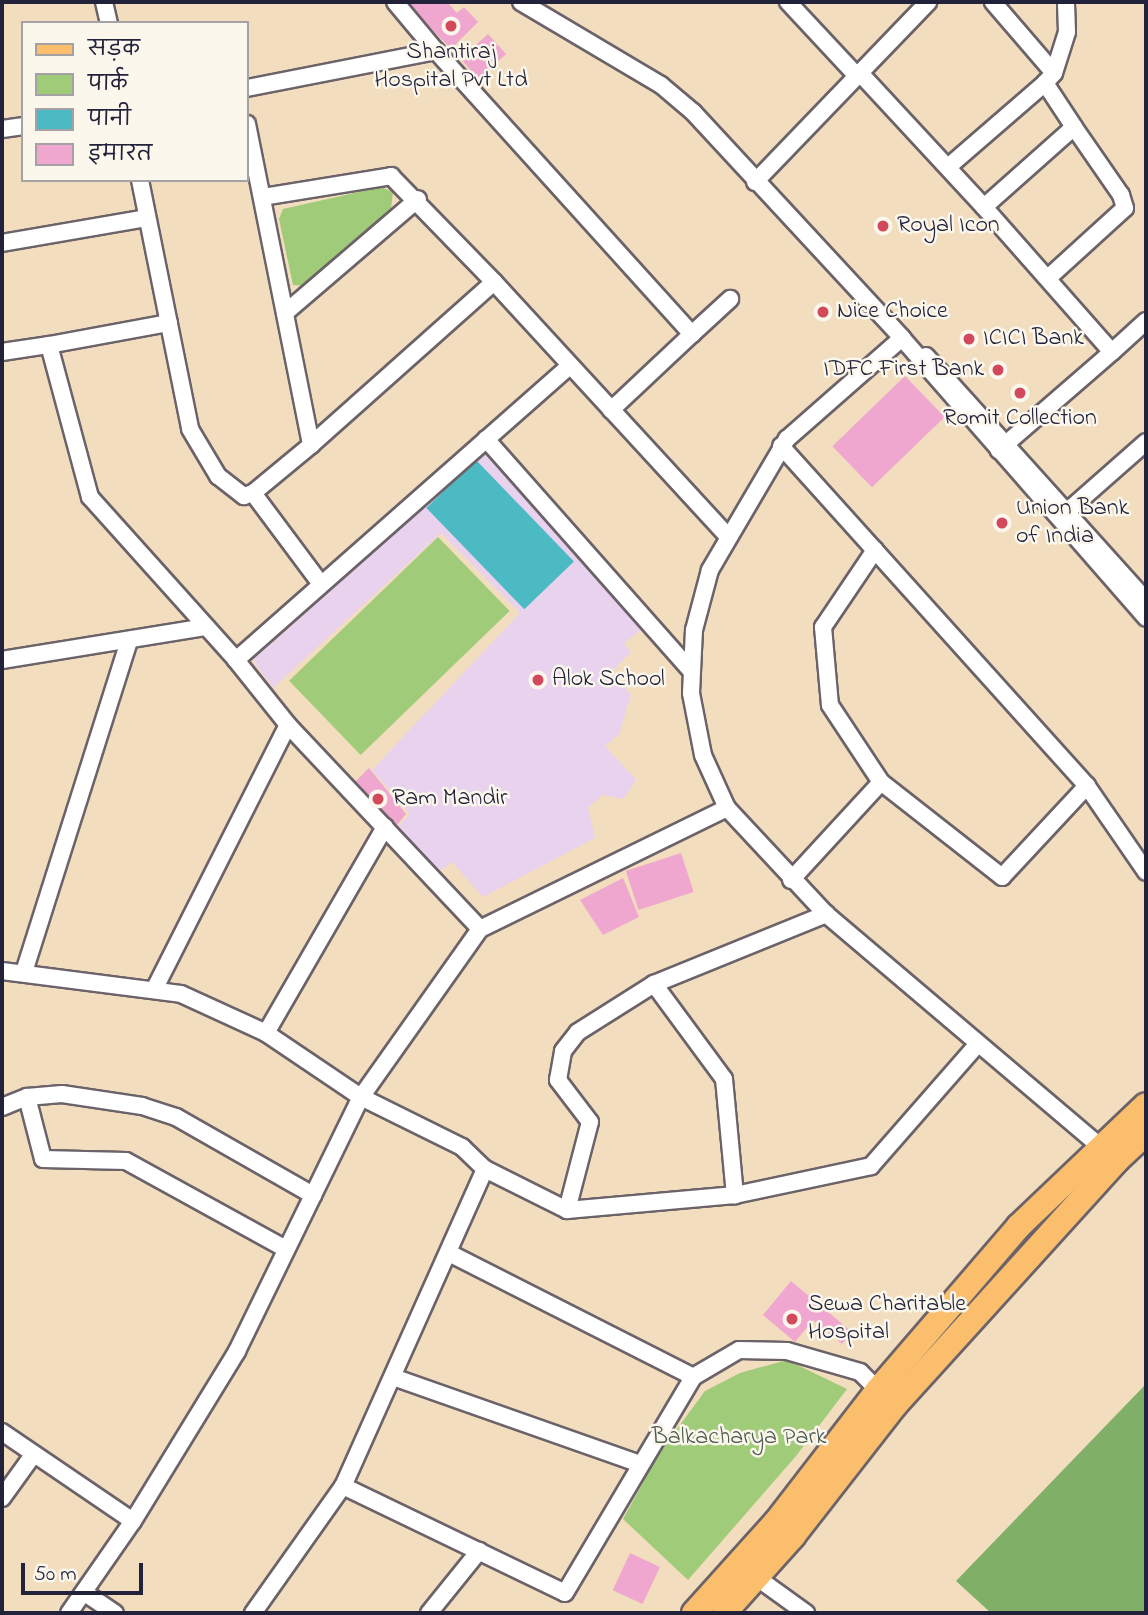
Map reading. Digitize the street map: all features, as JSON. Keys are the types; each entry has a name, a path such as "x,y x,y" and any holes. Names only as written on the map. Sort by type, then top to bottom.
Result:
{"main road":[{"path":"694,1613 776,1522 878,1390 1019,1226 1146,1105"},
{"path":"724,1613 757,1577 895,1405 1115,1162 1146,1133"}],"street":[{"path":"104,2 109,21"},
{"path":"395,2 436,51 692,334"},
{"path":"522,2 677,97 1146,600"},
{"path":"788,2 948,167 1112,352"},
{"path":"755,182 928,2"},
{"path":"993,2 1049,78 1074,127 1121,195 1125,208 1048,278"},
{"path":"948,167 1049,78 1067,32 1066,2"},
{"path":"248,88 436,51"},
{"path":"2,129 21,126"},
{"path":"984,206 1074,127"},
{"path":"248,129 311,445"},
{"path":"262,197 384,175 396,178 727,535"},
{"path":"140,182 190,429 218,476 244,496 253,494 311,445 494,282"},
{"path":"285,313 418,199"},
{"path":"2,243 148,218"},
{"path":"611,411 730,299"},
{"path":"1003,447 1146,321"},
{"path":"2,352 169,323"},
{"path":"902,338 781,446 727,535 703,589 691,671 700,745 727,808 825,915 1100,1146"},
{"path":"49,345 90,497 236,660 288,725 480,929"},
{"path":"236,660 320,583 570,366"},
{"path":"486,439 691,671"},
{"path":"1064,515 1146,442"},
{"path":"781,446 1087,786 1146,872"},
{"path":"253,494 320,583"},
{"path":"1064,515 1146,618"},
{"path":"875,550 823,627 830,705 881,782 1002,877 1087,786"},
{"path":"2,660 206,627"},
{"path":"24,972 129,640"},
{"path":"154,990 288,725"},
{"path":"791,880 881,782"},
{"path":"69,1613 133,1521 237,1351 361,1097 480,929 727,808"},
{"path":"266,1033 385,827"},
{"path":"567,1210 590,1122 558,1080 563,1051 578,1032 654,984 825,915"},
{"path":"2,971 181,994 266,1033 361,1097 462,1147 485,1169 567,1210 735,1195 871,1166 977,1045"},
{"path":"654,984 724,1079 735,1195"},
{"path":"2,1107 27,1097 102,1097 176,1117 313,1195"},
{"path":"27,1097 43,1159 125,1161 286,1249"},
{"path":"253,1613 343,1486 485,1169"},
{"path":"449,1253 693,1377"},
{"path":"343,1486 565,1593 693,1377 739,1350 788,1351 860,1372 878,1390"},
{"path":"393,1377 640,1464"},
{"path":"2,1432 133,1521"},
{"path":"2,1498 33,1455"},
{"path":"429,1613 480,1551"},
{"path":"757,1577 806,1613"},
{"path":"85,1592 115,1613"}],"shaded area":[{"name":"Alok School","path":"488,451 641,630 624,643 631,652 612,672 631,695 619,734 605,746 636,780 623,799 602,795 588,808 595,838 483,897 452,862 439,872 398,827 410,814 372,770 520,613 441,533 273,688 253,660"}],"green space":[{"path":"381,187 393,192 391,209 304,286 293,285 279,219 283,209"},
{"path":"438,537 510,611 361,755 289,681"},
{"name":"Balkacharya Park","path":"787,1360 847,1389 796,1456 688,1580 623,1519 660,1452 705,1391 740,1373"},
{"path":"1146,1384 1146,1613 991,1613 956,1581"}],"water":[{"path":"476,460 574,561 524,609 426,508"}],"building":[{"path":"406,2 447,2 457,13 464,7 478,22 451,49"},
{"path":"488,34 506,54 479,79 461,59"},
{"path":"905,376 945,417 872,487 832,446"},
{"name":"Ram Mandir","path":"369,768 406,814 392,831 351,786"},
{"path":"681,853 694,892 639,910 626,871"},
{"path":"623,878 639,917 603,935 580,900"},
{"path":"791,1281 852,1332 842,1344 813,1320 795,1342 763,1315"},
{"path":"630,1553 660,1567 643,1604 613,1590"}],"place":[{"name":"Shantiraj Hospital Pvt Ltd","path":"451,26"},
{"name":"Royal Icon","path":"883,226"},
{"name":"Nice Choice","path":"823,312"},
{"name":"ICICI Bank","path":"969,339"},
{"name":"IDFC First Bank","path":"998,370"},
{"name":"Romit Collection","path":"1020,393"},
{"name":"Union Bank of India","path":"1002,523"},
{"name":"Alok School","path":"538,680"},
{"name":"Ram Mandir","path":"378,799"},
{"name":"Sewa Charitable Hospital","path":"792,1319"}]}
